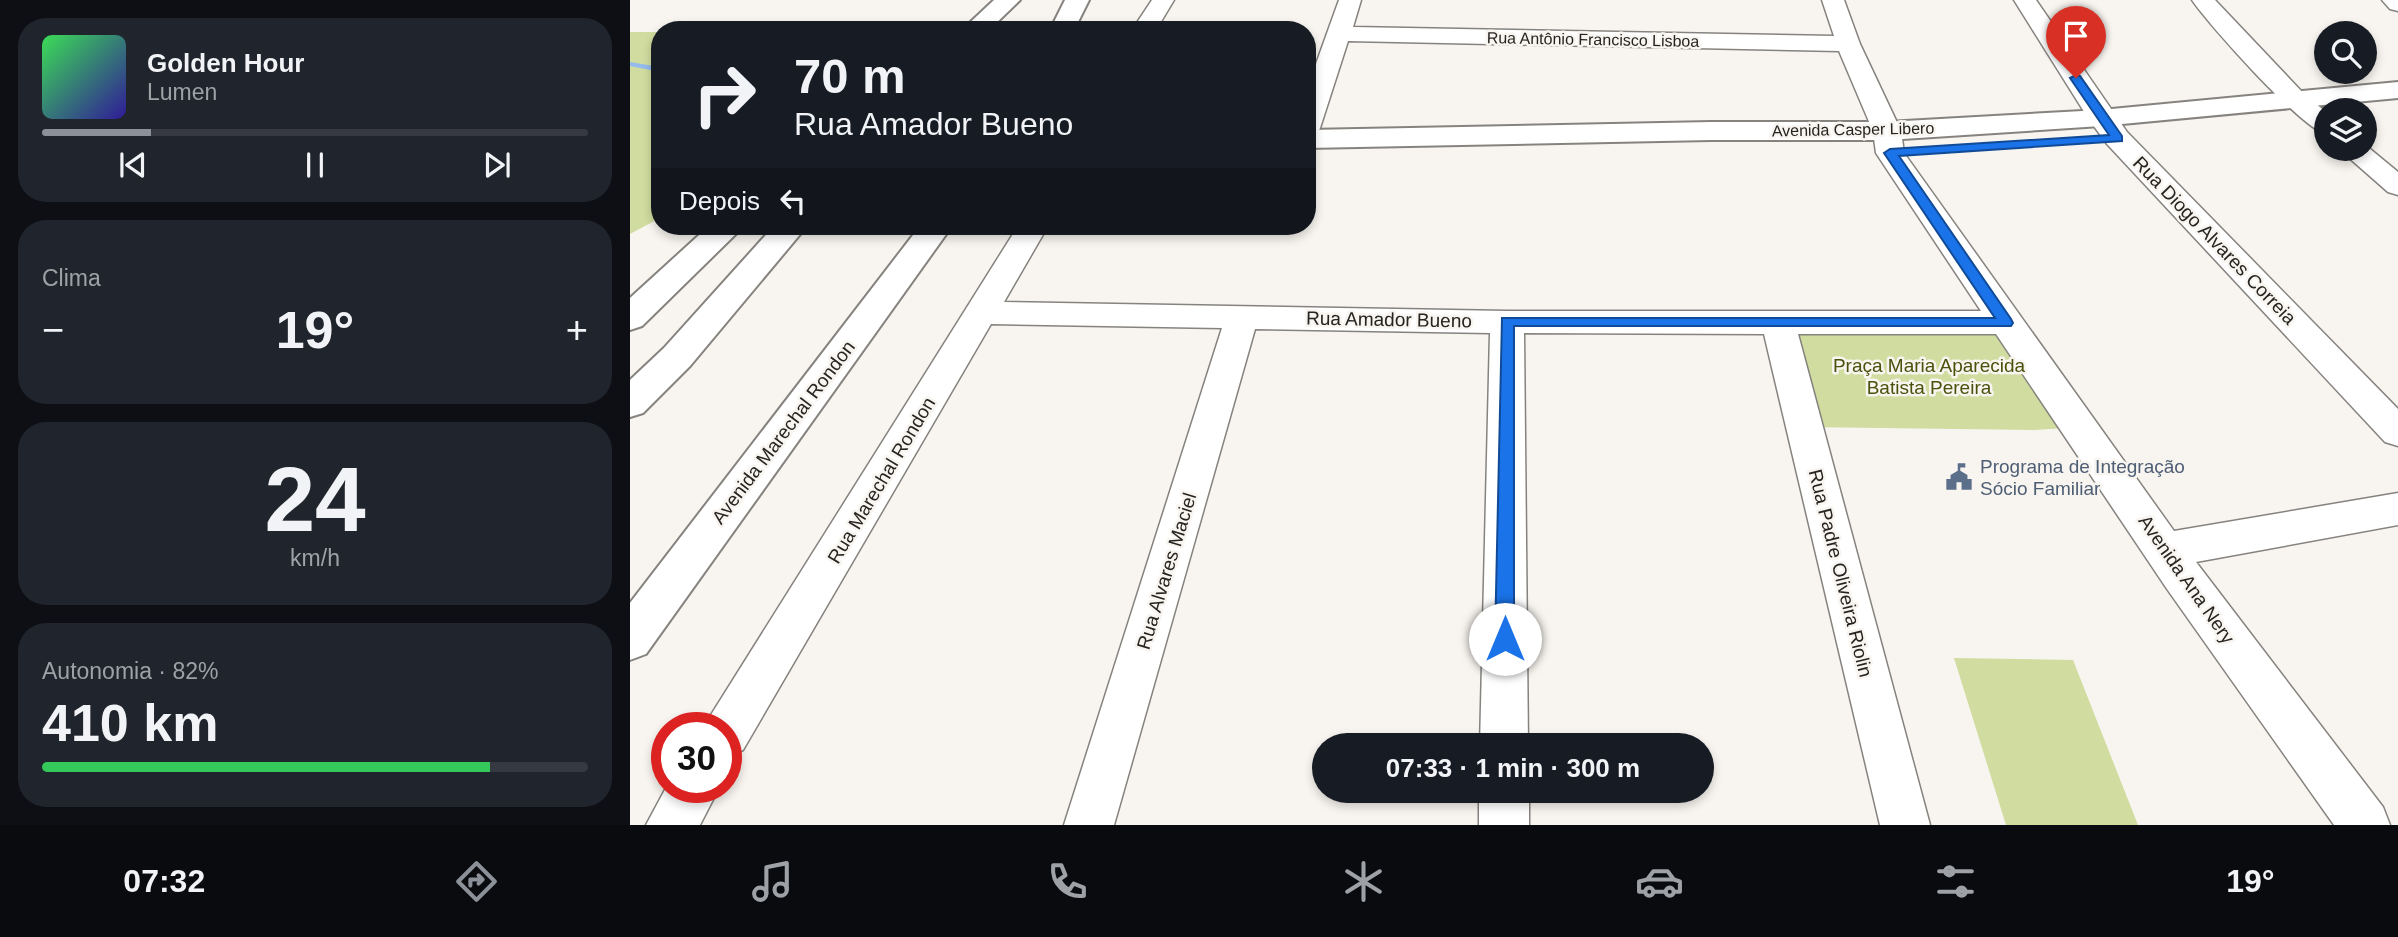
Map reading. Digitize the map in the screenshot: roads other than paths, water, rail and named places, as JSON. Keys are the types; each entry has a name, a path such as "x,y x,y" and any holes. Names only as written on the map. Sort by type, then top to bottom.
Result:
{"street":[{"path":"984,21 1008,0"},
{"path":"1066,21 1077,0"},
{"path":"1150,21 1163,0"},
{"path":"1316,101 1350,0"},
{"name":"Avenida Ana Nery","path":"1833,0 1848,44 1889,142 2006,323 2292,729 2365,825"},
{"name":"Rua Diogo Alvares Correia","path":"2025,0 2109,128 2398,432"},
{"path":"2203,0 2296,101 2314,115"},
{"path":"2393,0 2398,4"},
{"name":"Rua Antônio Francisco Lisboa","path":"1338,34 1848,44"},
{"name":"Avenida Casper Libero","path":"2109,128 2296,101 2398,90"},
{"path":"2377,113 2398,110"},
{"name":"Avenida Casper Libero","path":"1316,160 1558,159 2109,128 2314,122"},
{"name":"Avenida Casper Libero","path":"1316,139 1711,131 1889,142"},
{"path":"2368,161 2398,186"},
{"path":"630,318 718,235"},
{"path":"630,403 677,357 783,235"},
{"name":"Avenida Marechal Rondon","path":"630,639 929,235"},
{"name":"Rua Marechal Rondon","path":"739,712 1028,235"},
{"name":"Rua Amador Bueno","path":"982,313 1507,321 2006,323"},
{"name":"Rua Alvares Maciel","path":"1089,825 1242,317"},
{"path":"1504,733 1507,321"},
{"name":"Rua Padre Oliveira Riolin","path":"1778,322 1905,825"},
{"path":"2166,550 2398,509"},
{"path":"671,825 685,803"},
{"path":"1504,803 1504,825"}],"waterway":[{"path":"630,64 651,68"}],"place":[{"name":"Programa de Integração Sócio Familiar","path":"1959,477"}],"park label":[{"name":"Praça Maria Aparecida Batista Pereira","path":"1929,376"}]}
